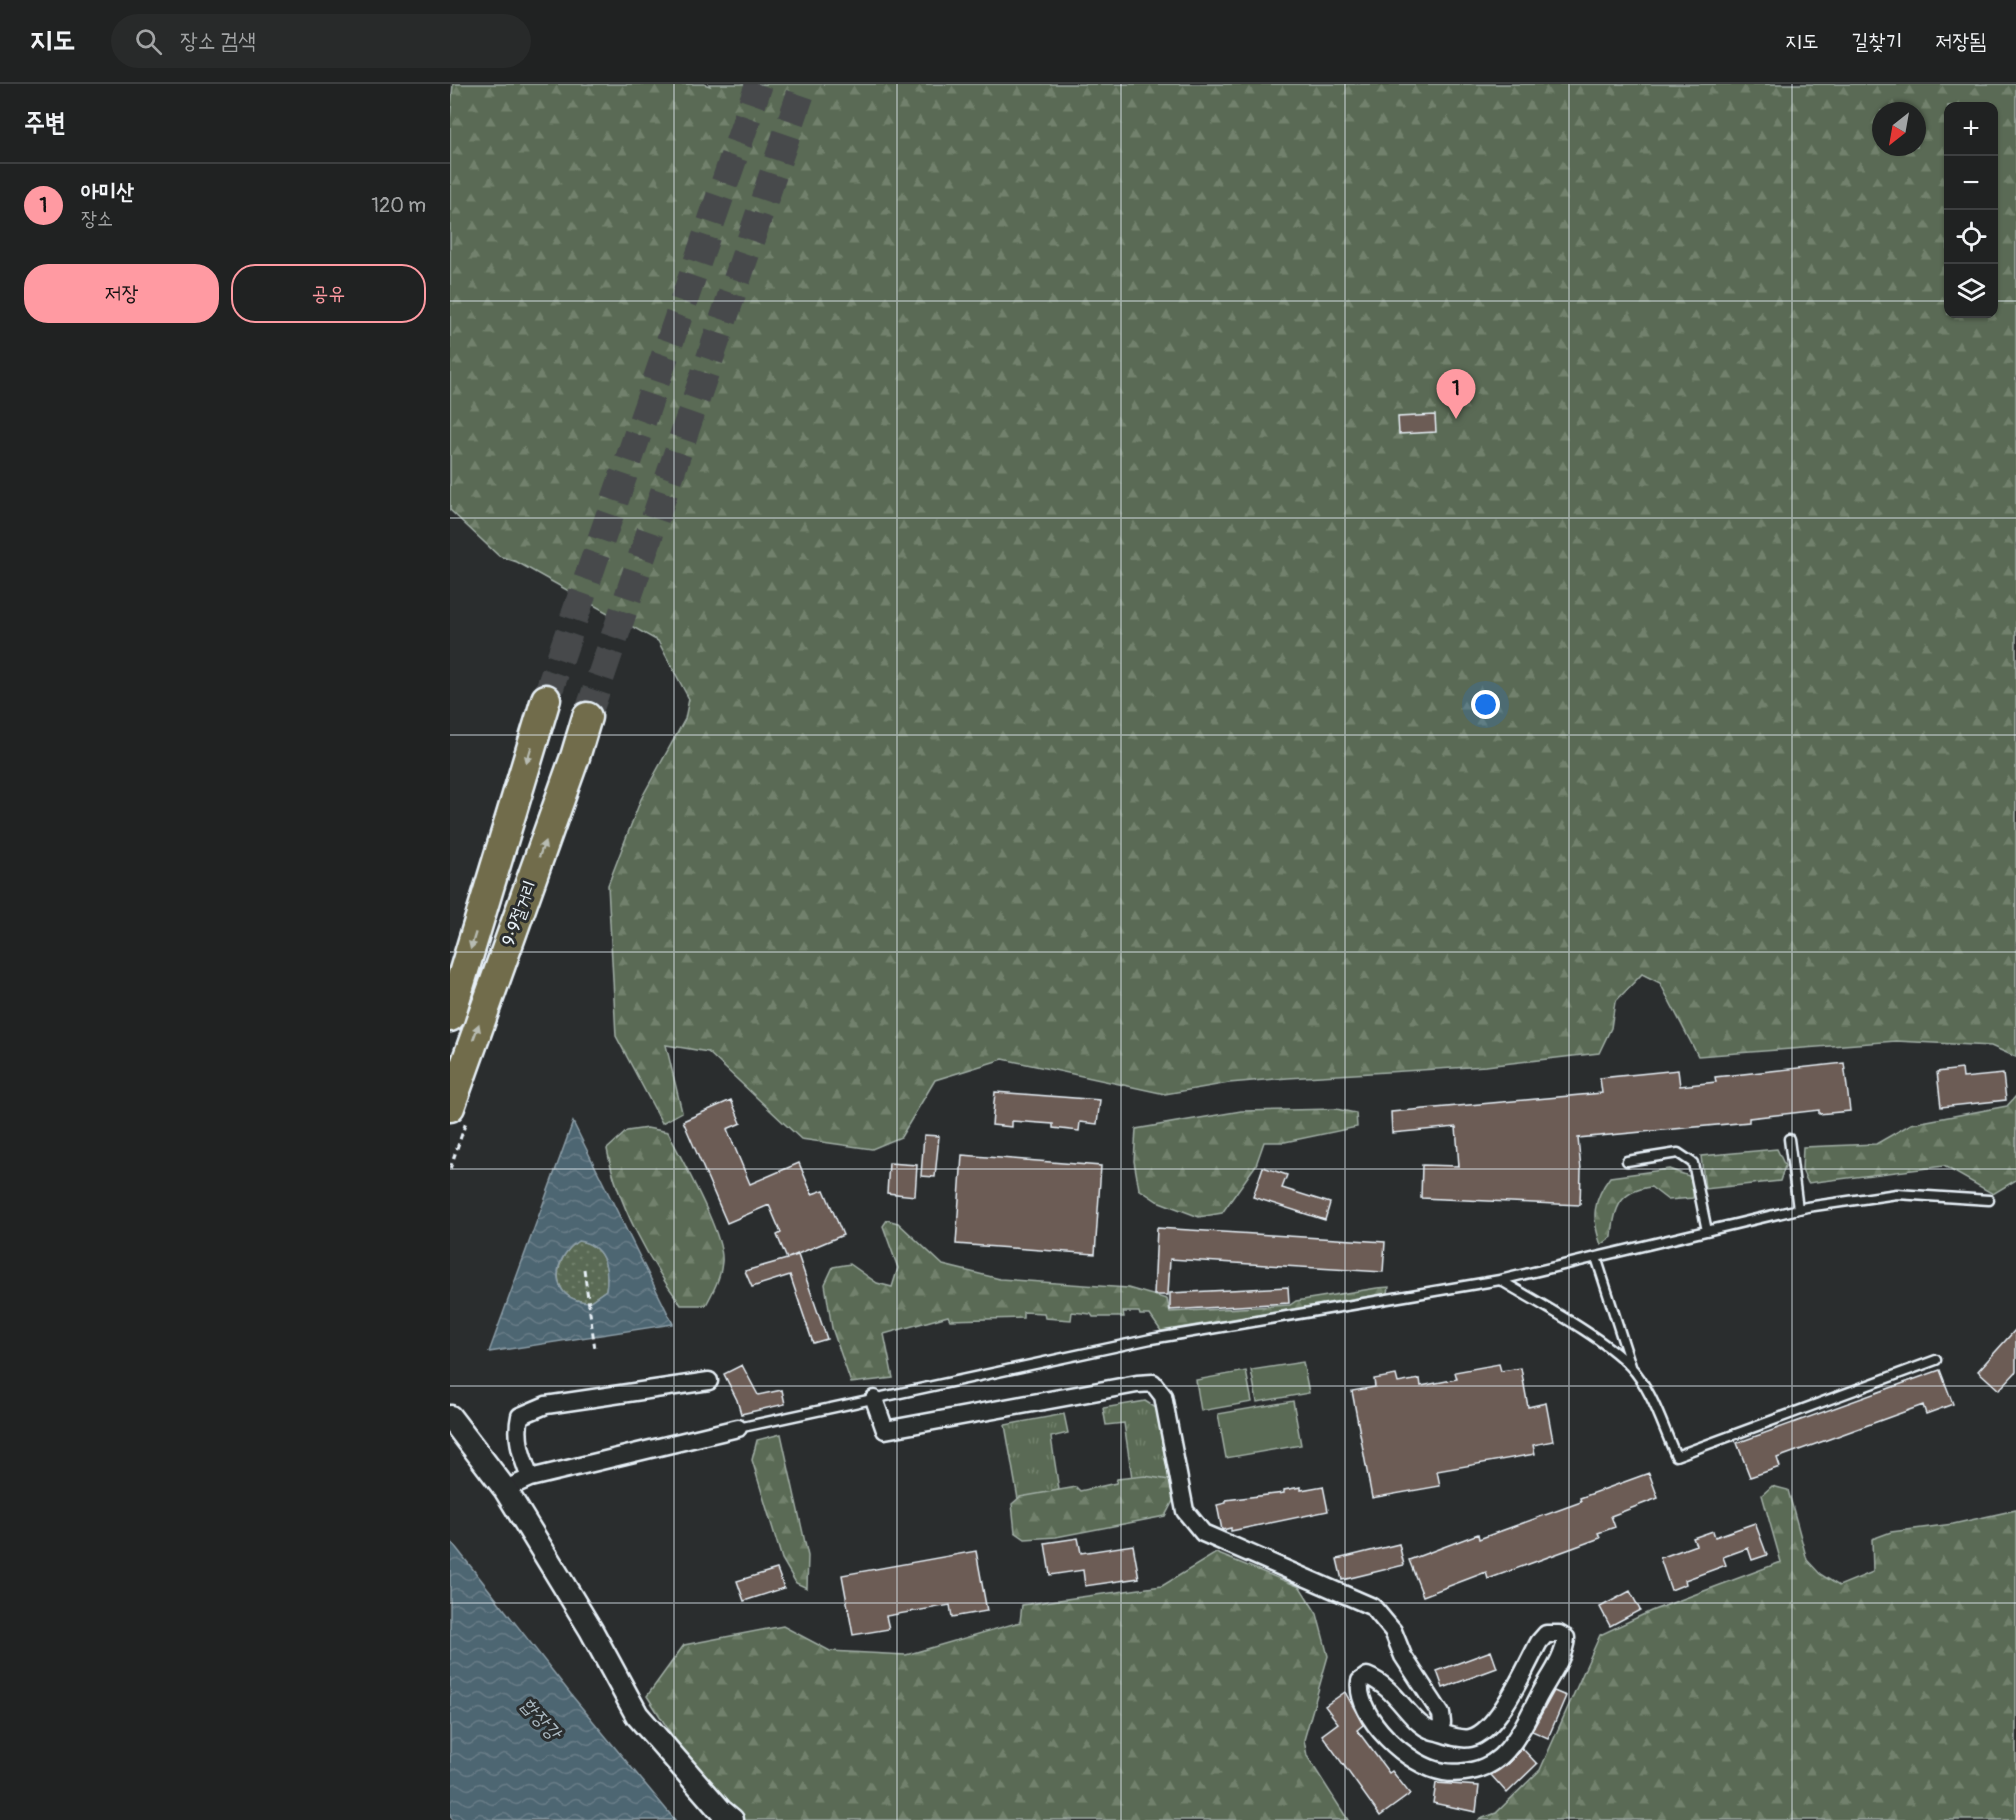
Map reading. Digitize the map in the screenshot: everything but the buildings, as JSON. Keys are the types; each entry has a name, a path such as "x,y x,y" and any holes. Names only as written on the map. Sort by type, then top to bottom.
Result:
{"highway":[{"name":"9·9절거리","path":"450,1017 546,699"},
{"name":"9·9절거리","path":"450,1107 575,757 587,717"}],"street":[{"path":"530,1478 520,1452 518,1428 520,1416 546,1404 709,1381"},
{"path":"874,1399 885,1430 1125,1386 1153,1383 1163,1396 1185,1511 1203,1533 1373,1607 1393,1631 1403,1656 1441,1714 1442,1723 1438,1732"},
{"path":"450,1417 505,1489 591,1630 637,1715 720,1810 732,1820"},
{"path":"505,1489 530,1478 738,1428"},
{"path":"1546,1634 1559,1634 1566,1638 1564,1652 1526,1722 1501,1757 1485,1767 1476,1769 1442,1772 1422,1765 1396,1747 1371,1720 1358,1691 1360,1681 1367,1676 1381,1682 1398,1698 1420,1725 1438,1732 1469,1738 1483,1732 1496,1717 1539,1642 1546,1634"}],"lane":[{"path":"1790,1139 1798,1209"},
{"path":"1627,1161 1678,1153 1693,1162 1707,1231"},
{"path":"738,1428 1151,1339 1500,1280 1798,1209 1897,1194 1989,1200"},
{"path":"1596,1257 1631,1367 1645,1388 1676,1456 1936,1360"},
{"path":"1500,1280 1601,1344 1631,1367"}],"path":[{"path":"584,1269 595,1349"}],"green space":[{"path":"453,84 704,84 710,86 709,84 2016,84 2016,1057 1991,1046 1896,1041 1698,1056 1660,983 1642,974 1615,1002 1611,1028 1599,1053 1486,1066 1229,1083 1165,1094 1003,1059 935,1080 901,1137 872,1149 801,1139 708,1052 666,1045 682,1112 662,1123 616,1036 608,885 641,799 685,719 689,699 658,641 517,562 499,556 450,510 450,121"},
{"path":"2016,1096 2016,1180 1993,1194 1944,1166 1808,1183 1802,1170 1803,1147 1876,1144 1911,1124 2007,1106"},
{"path":"1336,1109 1356,1113 1357,1127 1285,1142 1264,1142 1256,1165 1222,1213 1199,1217 1157,1201 1139,1189 1134,1161 1136,1129 1241,1111"},
{"path":"647,1128 668,1132 717,1234 722,1262 716,1284 706,1305 681,1305 646,1251 618,1190 607,1149 627,1131"},
{"path":"1777,1149 1785,1166 1780,1181 1705,1189 1701,1156"},
{"path":"1669,1169 1689,1176 1694,1188 1693,1198 1668,1200 1651,1187 1632,1192 1617,1209 1612,1237 1601,1245 1595,1210 1604,1185 1610,1177"},
{"path":"887,1220 898,1223 943,1265 1000,1279 1128,1288 1167,1299 1170,1312 1290,1305 1296,1301 1389,1287 1388,1293 1161,1331 1150,1315 1140,1315 1139,1312 1123,1312 1124,1317 1093,1317 1091,1314 1072,1312 1071,1320 1045,1318 1044,1313 1023,1312 1023,1318 950,1320 948,1316 884,1334 893,1378 851,1383 832,1328 825,1284 833,1267 850,1264 877,1283 892,1287 898,1268 883,1226"},
{"path":"578,1241 587,1243 599,1252 607,1273 606,1290 589,1302 576,1300 567,1295 558,1278 563,1258"},
{"path":"1303,1362 1309,1393 1257,1402 1251,1370"},
{"path":"1246,1371 1252,1402 1201,1411 1196,1380"},
{"path":"1145,1401 1156,1408 1169,1480 1132,1478 1124,1423 1106,1425 1103,1408"},
{"path":"1293,1401 1301,1445 1226,1458 1218,1414"},
{"path":"1064,1414 1068,1433 1051,1437 1059,1490 1018,1499 1005,1425"},
{"path":"781,1434 808,1556 807,1588 796,1583 782,1559 752,1460 757,1440"},
{"path":"1145,1476 1169,1480 1174,1499 1165,1516 1056,1537 1025,1539 1015,1532 1012,1504 1020,1497 1076,1487 1080,1491 1116,1483 1117,1479"},
{"path":"1772,1486 1788,1490 1807,1560 1820,1574 1839,1586 1873,1572 1872,1539 1891,1532 1953,1524 2016,1510 2016,1820 1478,1820 1496,1813 1540,1770 1600,1635 1651,1611 1781,1562 1762,1495"},
{"path":"1216,1553 1300,1587 1317,1614 1328,1656 1304,1740 1307,1756 1348,1820 744,1820 702,1778 647,1696 684,1645 783,1626 830,1651 906,1655 1020,1622 1022,1605 1162,1586"}],"water":[{"path":"573,1122 673,1324 489,1352","holes":["578,1241 587,1243 599,1252 607,1273 606,1290 589,1302 576,1300 566,1295 558,1278 562,1258 569,1249"]},
{"name":"합장강","path":"450,1540 573,1697 675,1820 453,1820 450,1816"}],"tunnel":[{"path":"546,699 759,84"},
{"path":"587,717 804,84"}],"place":[{"name":"아미산","path":"1456,419"}]}
